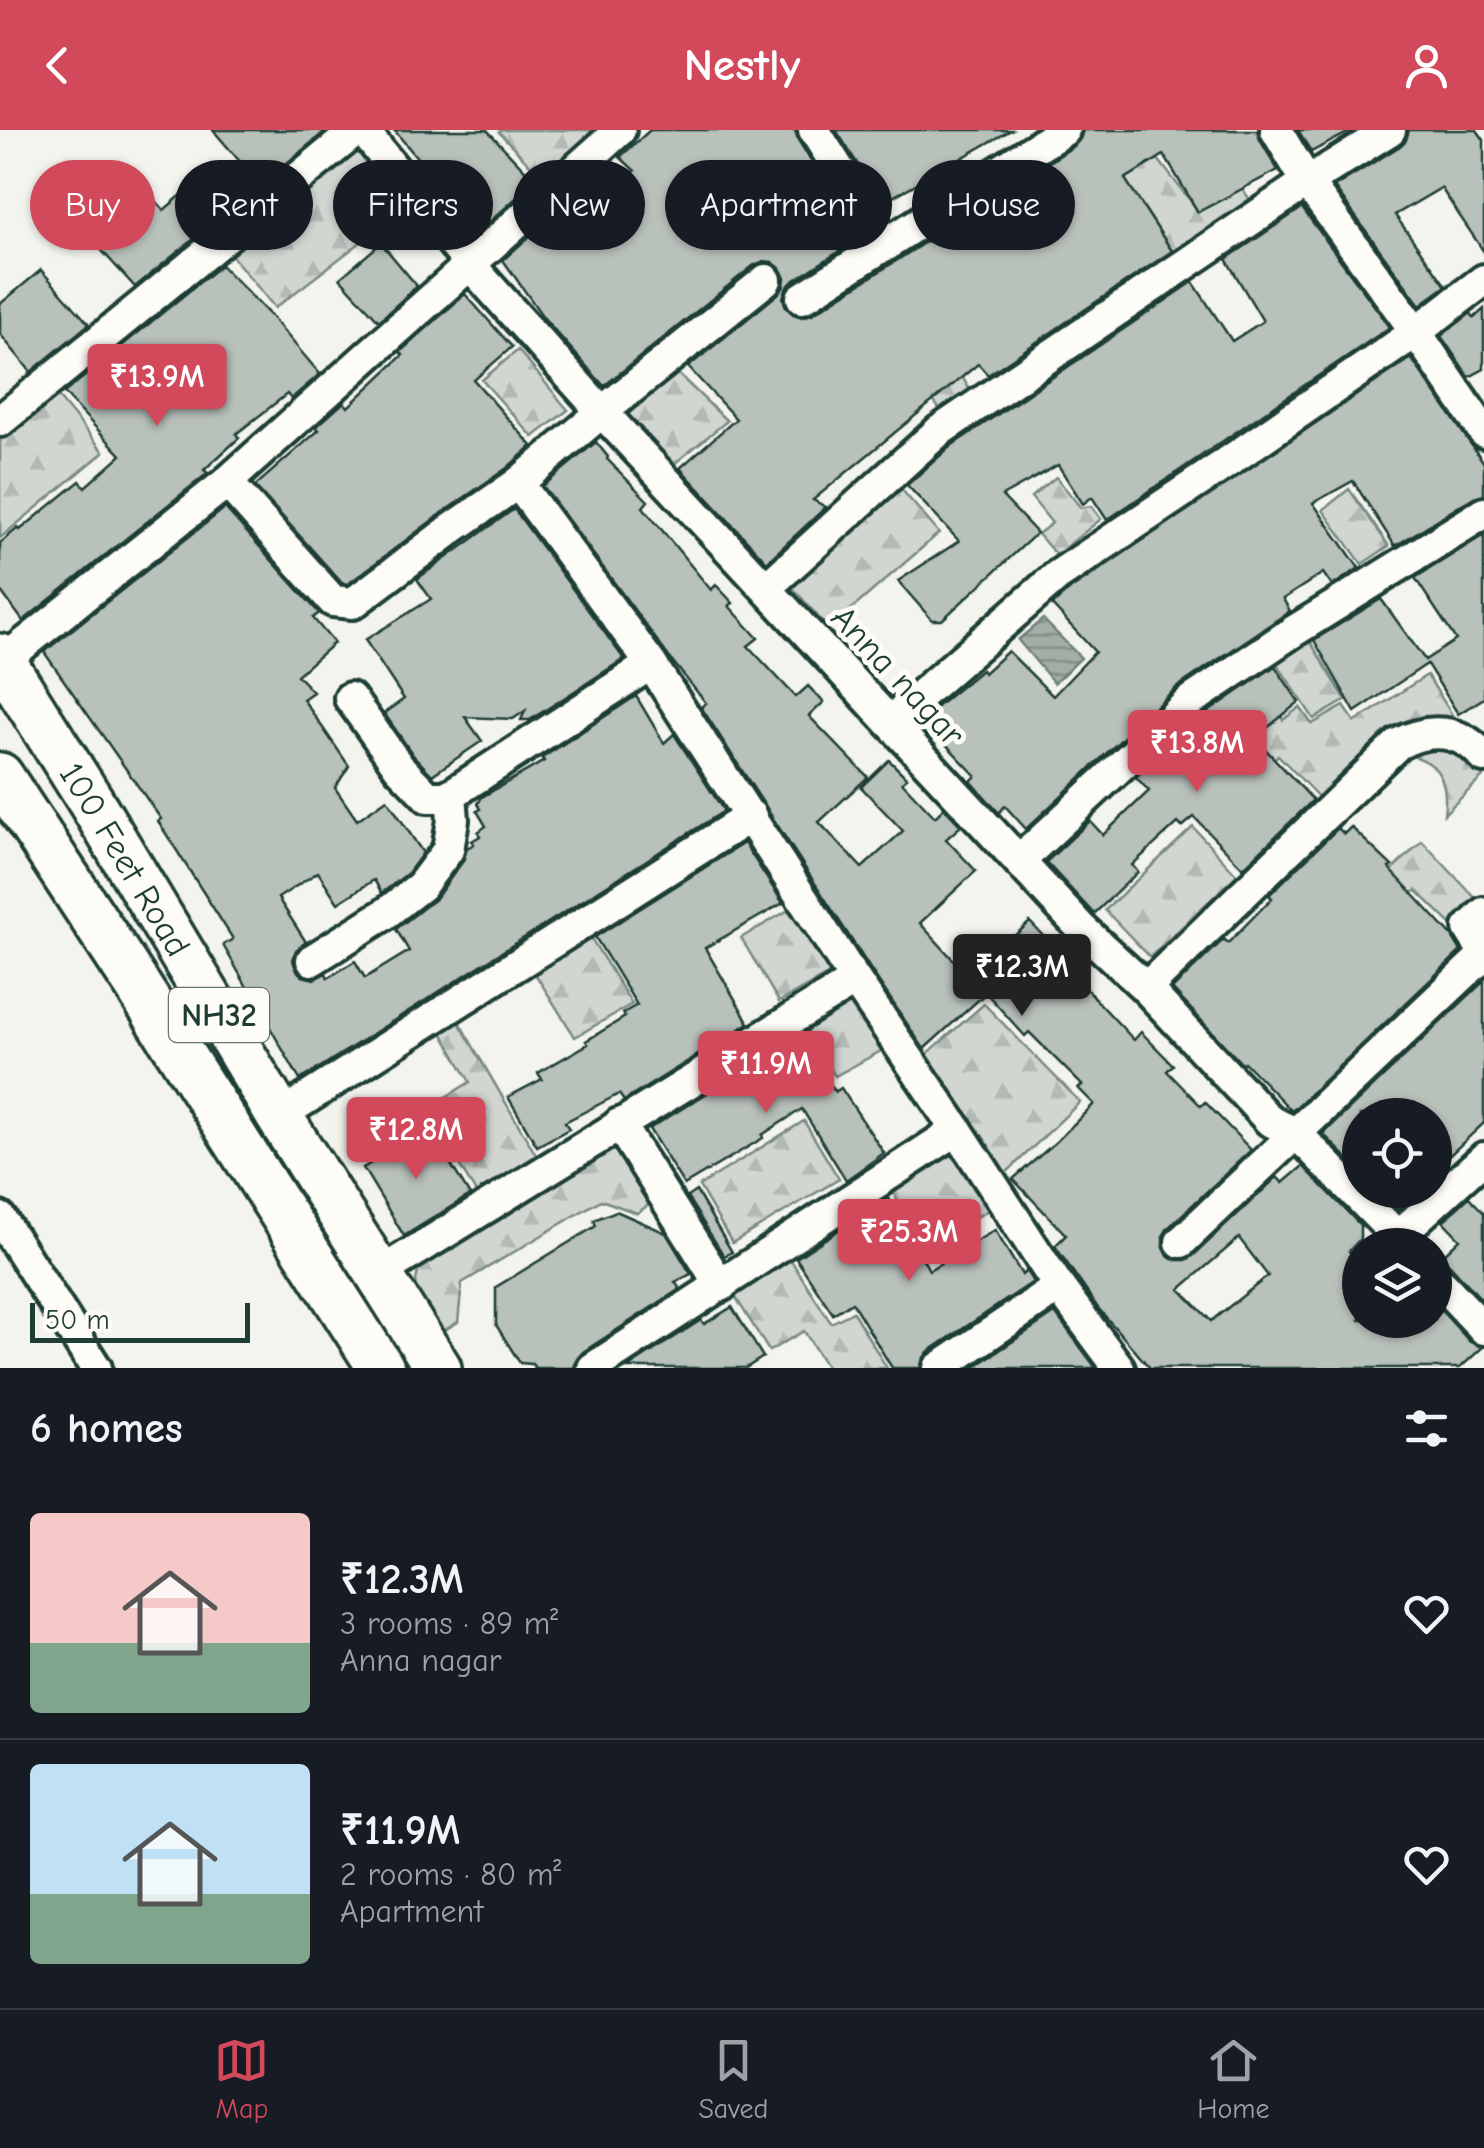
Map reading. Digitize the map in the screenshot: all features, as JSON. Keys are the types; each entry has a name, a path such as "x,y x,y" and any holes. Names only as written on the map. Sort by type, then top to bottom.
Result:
{"highway":[{"name":"100 Feet Road","path":"1,662 90,800 279,1116 438,1368"},
{"name":"100 Feet Road","path":"0,776 382,1368"}],"street":[{"name":"Anna nagar","path":"0,421 360,130 471,266 602,412 1081,928 1146,988 1270,1121 1296,1133 1389,1228"},
{"path":"1,662 227,482 620,130"},
{"path":"814,130 833,160"},
{"path":"1276,130 1307,182 1484,432"},
{"path":"766,588 939,431 1390,130"},
{"path":"892,242 1053,133"},
{"path":"802,298 879,250"},
{"path":"227,482 333,601 353,603 518,483 766,280"},
{"path":"890,722 1057,576 1416,332 1484,280"},
{"path":"518,483 651,664 1059,1287 1119,1368"},
{"path":"1019,861 1189,702 1294,630 1484,513"},
{"path":"350,698 399,767 428,798 448,796 651,664"},
{"path":"1146,988 1398,744 1412,736 1472,728 1484,757"},
{"path":"312,960 420,886 448,850 453,820 451,794"},
{"path":"279,1116 751,816"},
{"path":"1181,1242 1484,954 1470,928 1484,913"},
{"path":"378,1274 855,980"},
{"path":"619,1124 720,1286"},
{"path":"592,1368 957,1130"},
{"path":"1415,1228 1484,1158"},
{"path":"0,1218 96,1368"},
{"path":"939,1368 1059,1287"},
{"path":"1452,1295 1484,1330"}],"green space":[{"path":"606,130 571,160 525,160 499,132"},
{"path":"353,146 364,160 336,160"},
{"path":"1158,159 1198,211 1242,188 1260,214 1178,260 1125,179"},
{"path":"333,163 333,250 351,250 275,308 227,250 313,250 313,179"},
{"path":"929,323 972,393 940,410 894,345"},
{"path":"518,350 568,410 533,437 482,380"},
{"path":"673,369 727,421 669,468 624,418"},
{"path":"55,393 104,452 0,538 0,439"},
{"path":"1056,477 1081,508 1091,506 1101,519 1056,555 1038,534 1052,523 1031,497"},
{"path":"896,483 939,533 829,629 785,579"},
{"path":"1349,489 1389,546 1362,564 1323,510"},
{"path":"1305,633 1346,700 1314,719 1271,655"},
{"path":"1427,675 1456,721 1325,804 1278,755 1242,788 1231,760 1277,712 1283,720 1300,707 1312,724 1344,706 1355,722"},
{"path":"1430,742 1473,756 1483,777 1444,814 1445,790 1438,772 1424,760 1400,754"},
{"path":"1193,827 1237,875 1150,957 1105,910"},
{"path":"1422,841 1478,901 1453,926 1416,890 1386,920 1365,896"},
{"path":"797,905 836,970 779,1002 741,938"},
{"path":"589,935 632,1004 575,1037 532,969"},
{"path":"852,989 890,1046 835,1076 800,1019"},
{"path":"984,1004 1080,1102 1000,1179 919,1061"},
{"path":"456,1017 539,1160 479,1198 426,1109 470,1082 439,1027"},
{"path":"804,1121 839,1179 732,1243 699,1186"},
{"path":"618,1140 657,1199 637,1213 601,1200 462,1283 458,1322 433,1337 412,1299 420,1262"},
{"path":"956,1142 995,1206 925,1248 888,1184"},
{"path":"789,1257 831,1323 853,1312 887,1368 827,1368 804,1331 769,1351 733,1293"}],"shaded area":[{"path":"1043,619 1081,658 1054,683 1018,640"}],"building":[{"path":"213,130 327,130 290,160 239,160"},
{"path":"394,130 487,130 515,160 513,201 493,219 493,160 419,160"},
{"path":"650,130 795,130 811,160 665,160 665,250 841,250 786,289 786,307 802,317 912,250 1075,250 1075,160 1052,160 1074,146 1083,130 1257,130 1278,170 1198,212 1164,155 1125,179 1172,251 988,375 978,364 813,500 826,507 767,562 680,468 736,419 688,367 778,294 785,278 780,268 764,261 754,265 604,386 543,317 503,260 514,250 645,250 645,160 620,157"},
{"path":"836,130 1011,130 958,160 912,160 912,186 892,197 892,160 855,160"},
{"path":"1298,130 1353,130 1311,152"},
{"path":"1409,130 1477,130 1484,140 1484,252 1441,188 1395,215 1446,286 1420,305 1334,187 1400,146"},
{"path":"155,200 164,210 175,201 175,250 180,250 135,287 101,250 155,250"},
{"path":"1302,208 1390,327 1107,520 1092,497 1083,504 1058,465 1002,496 1037,533 942,620 932,620 898,581 959,541 907,485 951,446 1193,282 1232,341 1263,321 1226,259"},
{"path":"373,250 387,250 417,286 379,321 340,278"},
{"path":"221,265 320,374 291,399 287,394 236,434 239,438 204,470 208,473 23,621 0,590 0,543 80,481 85,487 121,455 64,393"},
{"path":"41,270 89,324 31,372 0,334 0,304"},
{"path":"465,294 512,347 474,380 532,446 348,584 342,583 255,486 319,430 316,427 344,402 348,407 403,355 400,352"},
{"path":"1484,309 1484,369 1469,377 1441,336 1471,313 1474,318"},
{"path":"1411,358 1484,463 1484,494 1395,546 1353,481 1313,503 1359,568 1332,586 1323,573 1283,599 1290,611 1176,688 1026,829 1005,806 999,813 971,781 976,776 922,719 1008,651 1053,696 1095,652 1052,605"},
{"path":"596,442 648,501 643,507 711,590 716,585 733,603 729,606 758,638 748,646 796,697 808,686 824,702 809,716 868,777 819,822 862,868 903,831 861,787 889,760 907,778 902,782 935,817 944,808 961,826 946,839 976,871 920,923 961,968 972,958 980,966 1030,922 1046,939 1042,942 1134,1040 1141,1032 1173,1065 1167,1071 1201,1106 1205,1102 1251,1150 1168,1228 1163,1245 1168,1256 1186,1260 1193,1256 1277,1177 1283,1183 1303,1166 1360,1225 1342,1228 1342,1338 1452,1338 1452,1322 1470,1342 1483,1347 1460,1368 1150,1368 1098,1308 1055,1246 1066,1235 1013,1179 1094,1104 1078,1088 1082,1085 1029,1032 1025,1036 986,993 924,1049 701,707 706,703 543,486","holes":["1239,1238 1268,1276 1211,1321 1180,1289"]},
{"path":"225,508 319,613 313,618 334,643 297,675 313,692 303,699 349,766 335,788 357,820 387,799 423,853 408,873 382,893 374,880 338,903 318,872 278,898 306,942 296,950 293,960 302,976 314,979 326,973 328,978 355,961 365,978 409,951 396,929 436,898 463,861 467,848 480,836 478,832 486,826 477,811 481,809 478,804 482,797 544,761 542,758 636,696 664,743 674,734 724,811 300,1080 223,945 233,939 158,821 161,819 44,652"},
{"path":"514,509 624,659 530,720 521,720 525,711 513,719 465,717 482,741 432,775 384,713 404,699 365,640 431,599 417,579"},
{"path":"1484,535 1484,698 1458,714 1427,664 1355,712 1314,640 1381,599 1425,660 1456,640 1415,578"},
{"path":"1275,666 1299,702 1255,738 1313,800 1243,868 1194,817 1182,827 1178,823 1132,865 1138,872 1094,914 1046,862 1090,821 1103,835 1149,791 1136,777 1201,717"},
{"path":"1351,827 1392,866 1389,868 1452,936 1461,951 1292,1111 1172,989 1224,939 1228,943 1272,898 1269,895 1338,828 1344,834"},
{"path":"744,843 783,903 705,948 749,1023 624,1101 619,1094 565,1122 569,1129 537,1146 508,1097 542,1079 538,1073 588,1044 586,1041 637,1005 595,937"},
{"path":"1484,981 1484,1123 1452,1153 1452,1098 1361,1098"},
{"path":"800,1036 835,1092 841,1088 884,1153 846,1180 802,1109 762,1135 763,1138 684,1185 649,1129"},
{"path":"1342,1116 1342,1153 1323,1134"},
{"path":"428,1128 470,1195 404,1236 363,1168"},
{"path":"696,1191 732,1252 724,1256 687,1197"},
{"path":"1469,1197 1484,1213 1484,1302 1452,1267 1452,1247 1460,1239 1443,1221"},
{"path":"888,1198 929,1270 995,1230 1022,1275 1026,1271 1033,1282 928,1352 920,1368 892,1368 852,1302 833,1314 796,1258"},
{"path":"616,1211 666,1233 691,1274 675,1282 680,1289 583,1352 574,1368 535,1368 520,1363 496,1325 496,1287 596,1226 594,1220"},
{"path":"732,1307 763,1357 746,1368 627,1368 701,1320 704,1324"},
{"path":"1055,1313 1096,1368 973,1368"}]}
